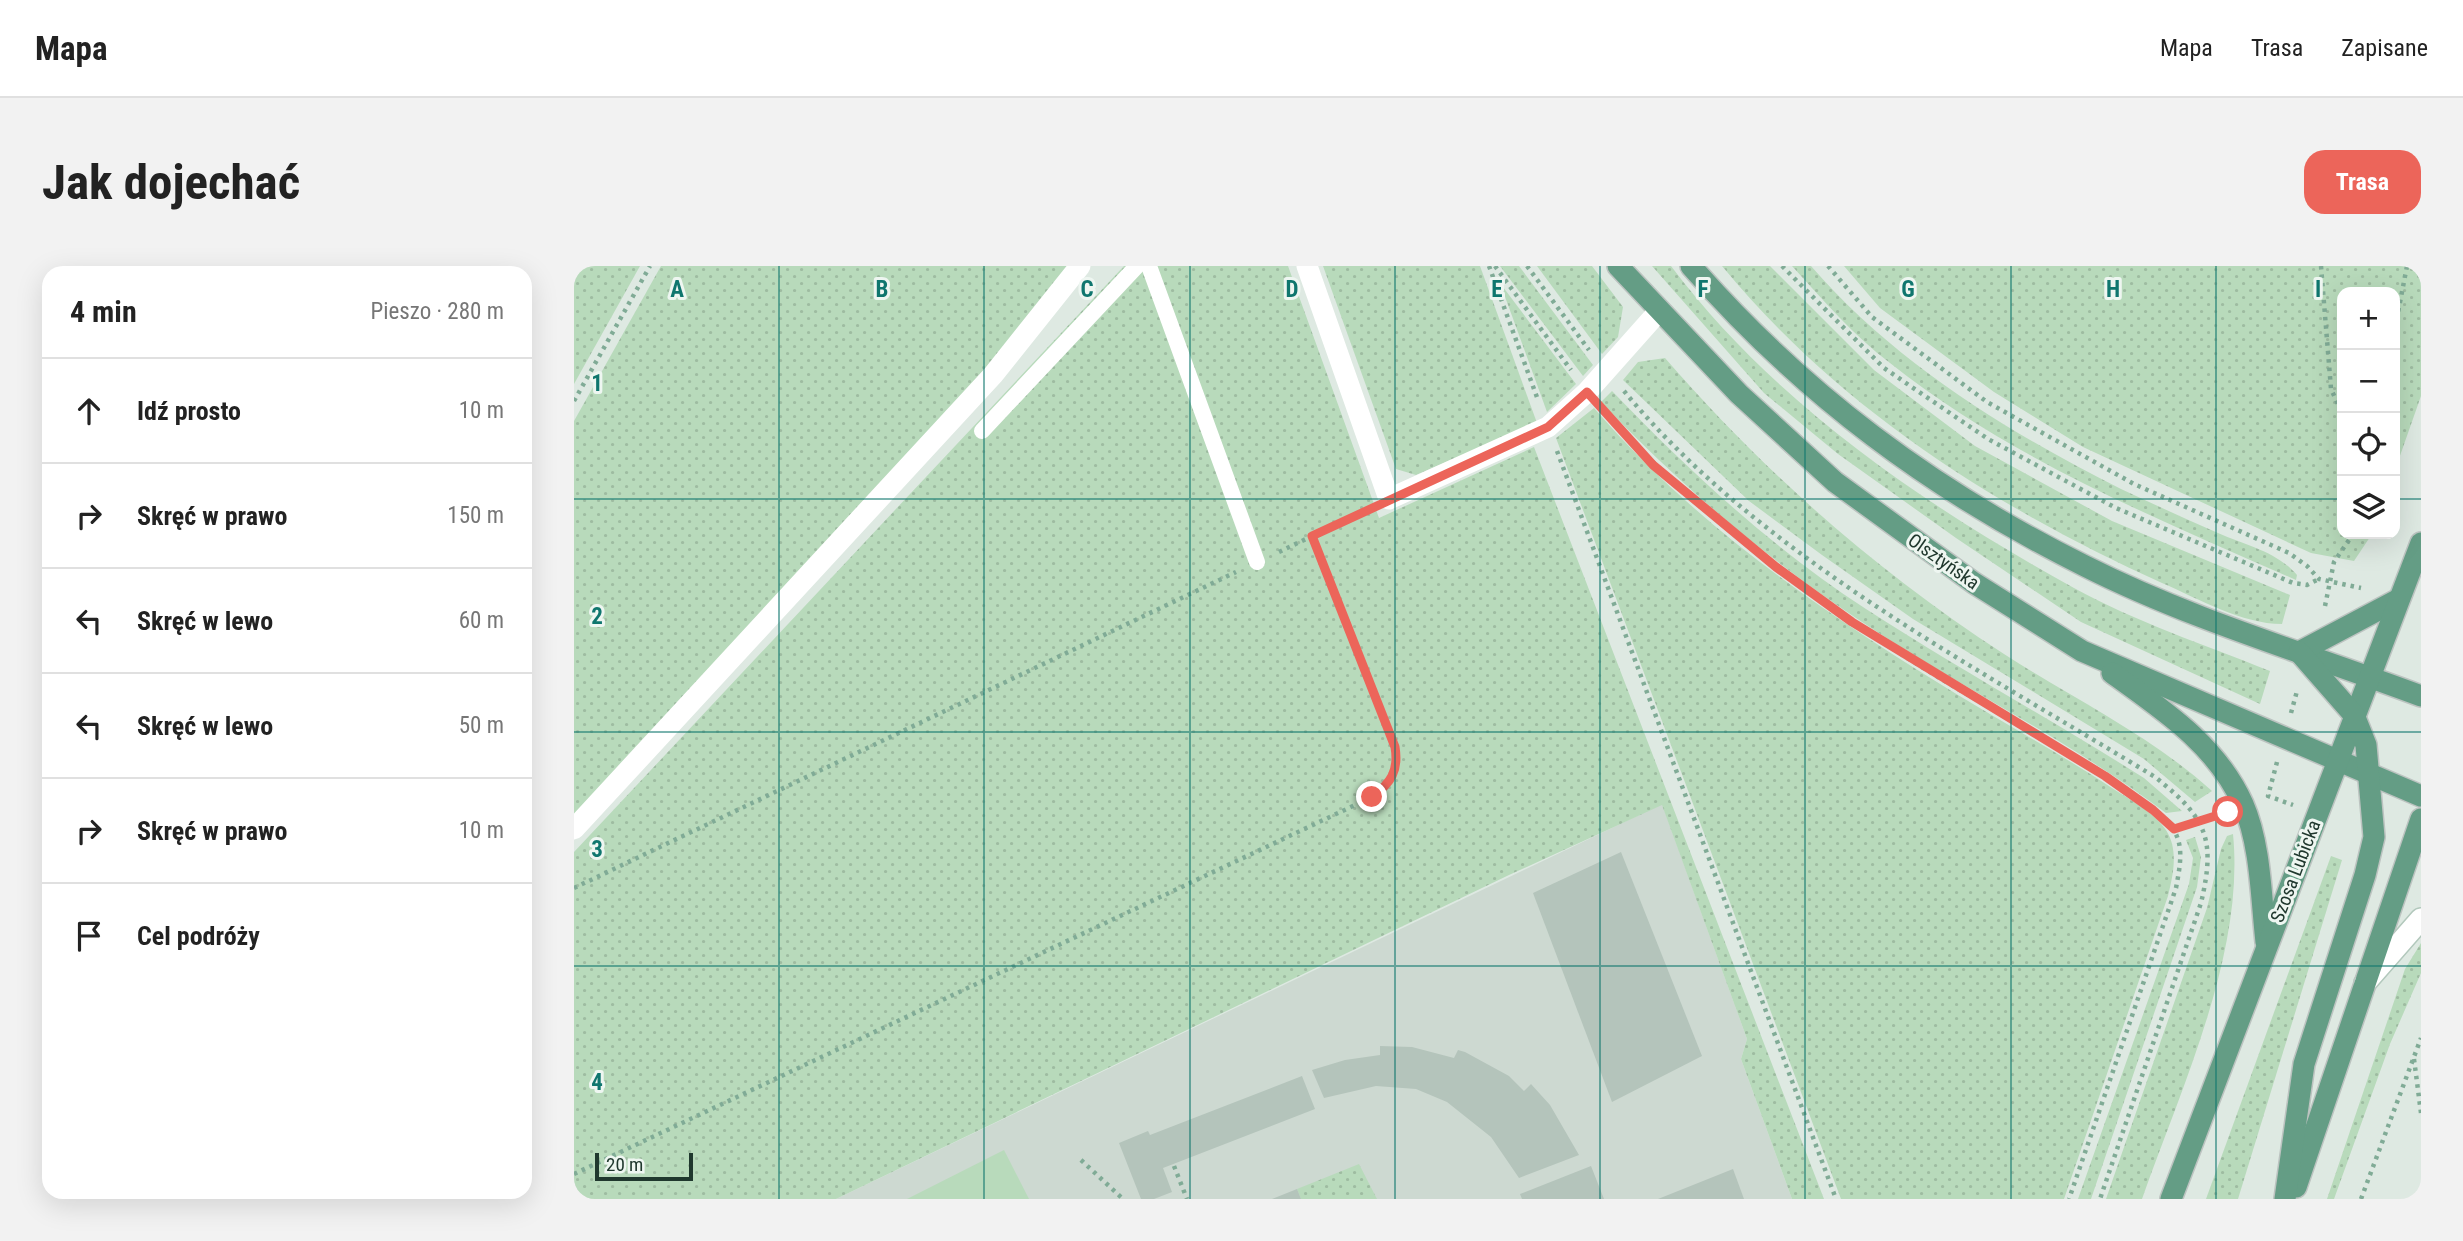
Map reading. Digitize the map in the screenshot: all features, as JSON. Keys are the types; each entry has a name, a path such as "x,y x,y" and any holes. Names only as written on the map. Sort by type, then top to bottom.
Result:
{"main road":[{"name":"Olsztyńska","path":"1618,266 1739,394 1835,482 1974,583 2082,651 2421,796"},
{"path":"1691,266 1740,319 1827,402 1919,471 2085,566 2203,617 2421,696"},
{"name":"Szosa Lubicka","path":"2171,1199 2368,676 2421,543"},
{"path":"2299,652 2399,599"},
{"path":"2082,651 2189,730 2217,760 2244,805 2253,838 2267,946"},
{"path":"2285,1199 2304,1064 2365,875 2374,837 2366,745 2354,715 2299,652"},
{"path":"2292,1199 2421,819"}],"street":[{"path":"574,829 993,374 1080,266"},
{"path":"1307,266 1389,499 1548,427 1587,392 1659,311"},
{"path":"2365,983 2421,919"}],"lane":[{"path":"982,431 1137,266"},
{"path":"1149,266 1257,562"}],"path":[{"path":"574,401 650,266"},
{"path":"1489,266 1836,1199"},
{"path":"1495,266 1587,392 1653,465 1776,567 1863,630 2105,776 2153,810 2174,829 2181,853 2176,888 2069,1199"},
{"path":"1527,266 1634,405 1698,467 1802,554 1868,600 2155,777 2192,811 2208,847 2209,867 2201,903 2100,1199"},
{"path":"1782,266 1884,368 1988,439 2116,509 2292,583 2307,585 2319,579 2363,589"},
{"path":"1828,266 1872,317 1987,402 2134,484 2289,553 2308,566 2319,579"},
{"path":"2321,266 2332,389 2337,401"},
{"path":"2400,302 2407,266"},
{"path":"574,888 1389,499"},
{"path":"574,1174 1359,803 1386,787 1398,763 1395,747 1312,536"},
{"path":"2332,581 2334,562 2350,539"},
{"path":"2291,715 2301,680"},
{"path":"2278,754 2268,796 2302,809"},
{"path":"2174,829 2228,812"},
{"path":"2361,1199 2421,1038"},
{"path":"2413,1058 2421,1113"},
{"path":"1081,1160 1123,1199"},
{"path":"1174,1166 1187,1199"}],"shaded area":[{"path":"1662,804 1747,1039 1741,1059 1792,1199 836,1199"}],"green space":[{"path":"574,266 640,266 574,384"},
{"path":"661,266 1069,266 988,366 574,817 574,421"},
{"path":"1124,266 1288,266 1379,518 1534,447 1824,1199 1792,1199 1741,1059 1747,1039 1662,805 1509,875 836,1199 574,1199 574,852"},
{"path":"1323,266 1480,266 1537,423 1416,475 1396,469"},
{"path":"1500,266 1519,266 1593,365 1583,376"},
{"path":"1537,266 1592,266 1623,307 1618,337 1602,354"},
{"path":"1652,266 1671,266 1712,316 1757,363 1805,407 1855,448 1962,522 2098,600 2270,671 2260,704 2081,622 1838,454 1764,393"},
{"path":"1722,266 1770,266 1874,370 1975,446 2112,521 2290,595 2282,624 2252,620 2206,603 2100,554 1981,487 1924,450 1869,409 1817,365 1768,317"},
{"path":"1792,266 1811,266 1879,334 1916,364 1995,419 2121,489 2280,560 2297,575 2296,580 2137,509 2034,458 1985,429 1936,397 1877,352 1839,317"},
{"path":"1844,266 2421,266 2421,396 2400,456 2400,287 2337,287 2337,539 2369,539 2354,561 2311,553 2083,447 1994,392 1880,308"},
{"path":"1500,283 1576,384 1547,412"},
{"path":"1665,358 1782,480 1911,589 2004,654 2163,752 2212,791 2195,802 2144,759 1913,619 1749,501 1623,380 1638,362"},
{"path":"1612,391 1733,507 1797,560 1866,609 2144,778 2182,811 2166,813 2090,761 1894,643 1788,569 1722,517 1630,432 1601,402"},
{"path":"1594,408 1633,451 1675,491 1719,529 1811,600 1908,664 2134,802 2166,830 2174,854 2168,896 2064,1199 1841,1199 1556,438"},
{"path":"2233,834 2234,879 2229,926 2220,973 2191,1066 2142,1199 2106,1199 2207,908 2221,849 2227,836"},
{"path":"2195,837 2201,857 2197,887 2091,1199 2078,1199 2189,884 2193,858 2186,840"},
{"path":"2331,856 2342,860 2238,1199 2206,1199"},
{"path":"2421,943 2421,973 2390,1044 2334,1199 2327,1199 2405,969"},
{"path":"1004,1150 1029,1199 907,1199"},
{"path":"1359,1164 1377,1199 1301,1199 1297,1189"}],"building":[{"path":"1621,852 1702,1056 1612,1102 1533,893"},
{"path":"1380,1046 1412,1047 1454,1058 1458,1050 1509,1076 1524,1091 1531,1084 1550,1105 1579,1155 1519,1178 1491,1137 1447,1102 1416,1089 1376,1086 1324,1098 1312,1070 1345,1060 1380,1055"},
{"path":"1302,1076 1315,1109 1163,1168 1172,1192 1154,1199 1141,1199 1119,1143 1148,1131 1150,1135"},
{"path":"1591,1166 1604,1199 1522,1199 1520,1194"},
{"path":"1733,1169 1744,1199 1658,1199"},
{"path":"1297,1189 1301,1199 1272,1199"}],"route":[{"path":"1372,797 1386,787 1393,777 1398,763 1395,747 1312,536 1548,427 1587,392 1653,465 1706,512 1852,622 2105,776 2153,810 2174,829 2228,812"}]}
